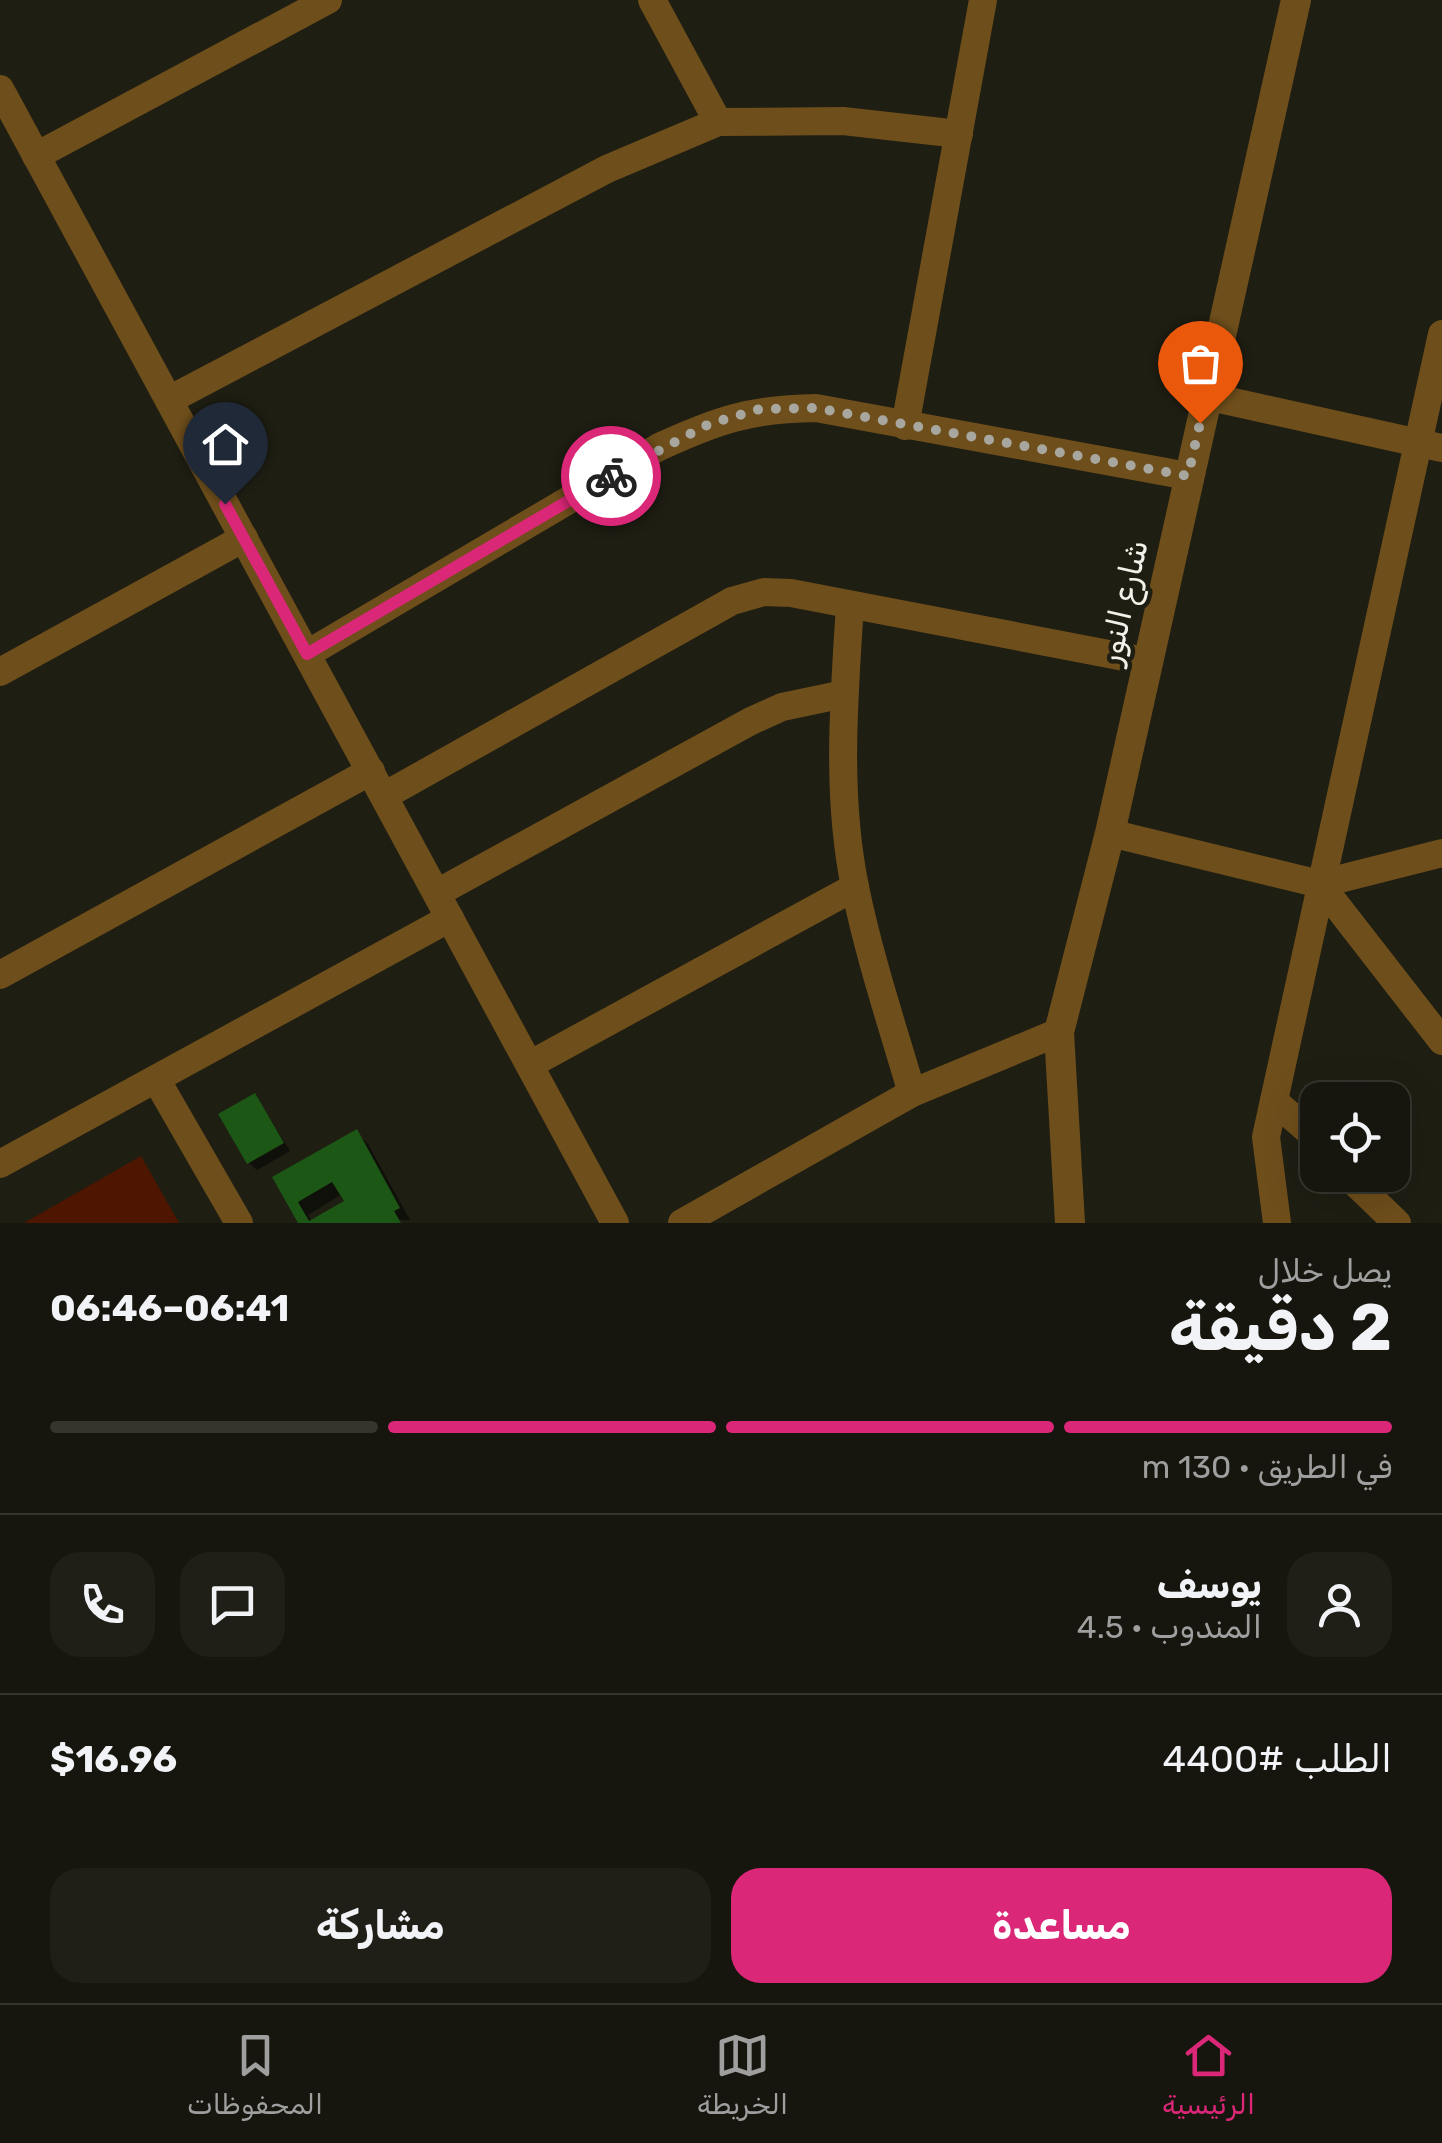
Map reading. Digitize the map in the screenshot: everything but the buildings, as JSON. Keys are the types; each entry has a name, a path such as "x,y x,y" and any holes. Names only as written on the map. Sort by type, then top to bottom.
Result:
{"street":[{"path":"36,156 328,0"},
{"path":"652,0 718,122"},
{"path":"904,426 983,0"},
{"name":"شارع النور","path":"1070,1223 1059,1032 1110,833 1296,0"},
{"path":"0,88 615,1223"},
{"path":"169,400 607,169 718,122 842,121 958,134"},
{"path":"1276,1223 1266,1137 1320,884 1430,445 1442,334"},
{"path":"1206,396 1430,445"},
{"path":"307,654 659,448 709,424 760,409 816,408 1188,476"},
{"path":"0,672 244,538"},
{"path":"384,796 732,601 777,591 1146,661"},
{"path":"850,605 844,780 855,887 912,1093"},
{"path":"0,1164 156,1079 751,721 782,707 844,694"},
{"path":"0,975 370,771"},
{"path":"1110,833 1320,884 1442,853"},
{"path":"1320,884 1442,1041"},
{"path":"531,1064 855,887"},
{"path":"682,1223 912,1093 1059,1032"},
{"path":"156,1079 239,1223"},
{"path":"1274,1101 1300,1124"},
{"path":"1365,1192 1397,1223"}],"shaded area":[{"path":"141,1156 179,1223 24,1223"}],"way so far":[{"path":"611,476 709,424 760,409 816,408 1188,476 1200,423"}],"route":[{"path":"225,504 307,654 611,476"}]}
